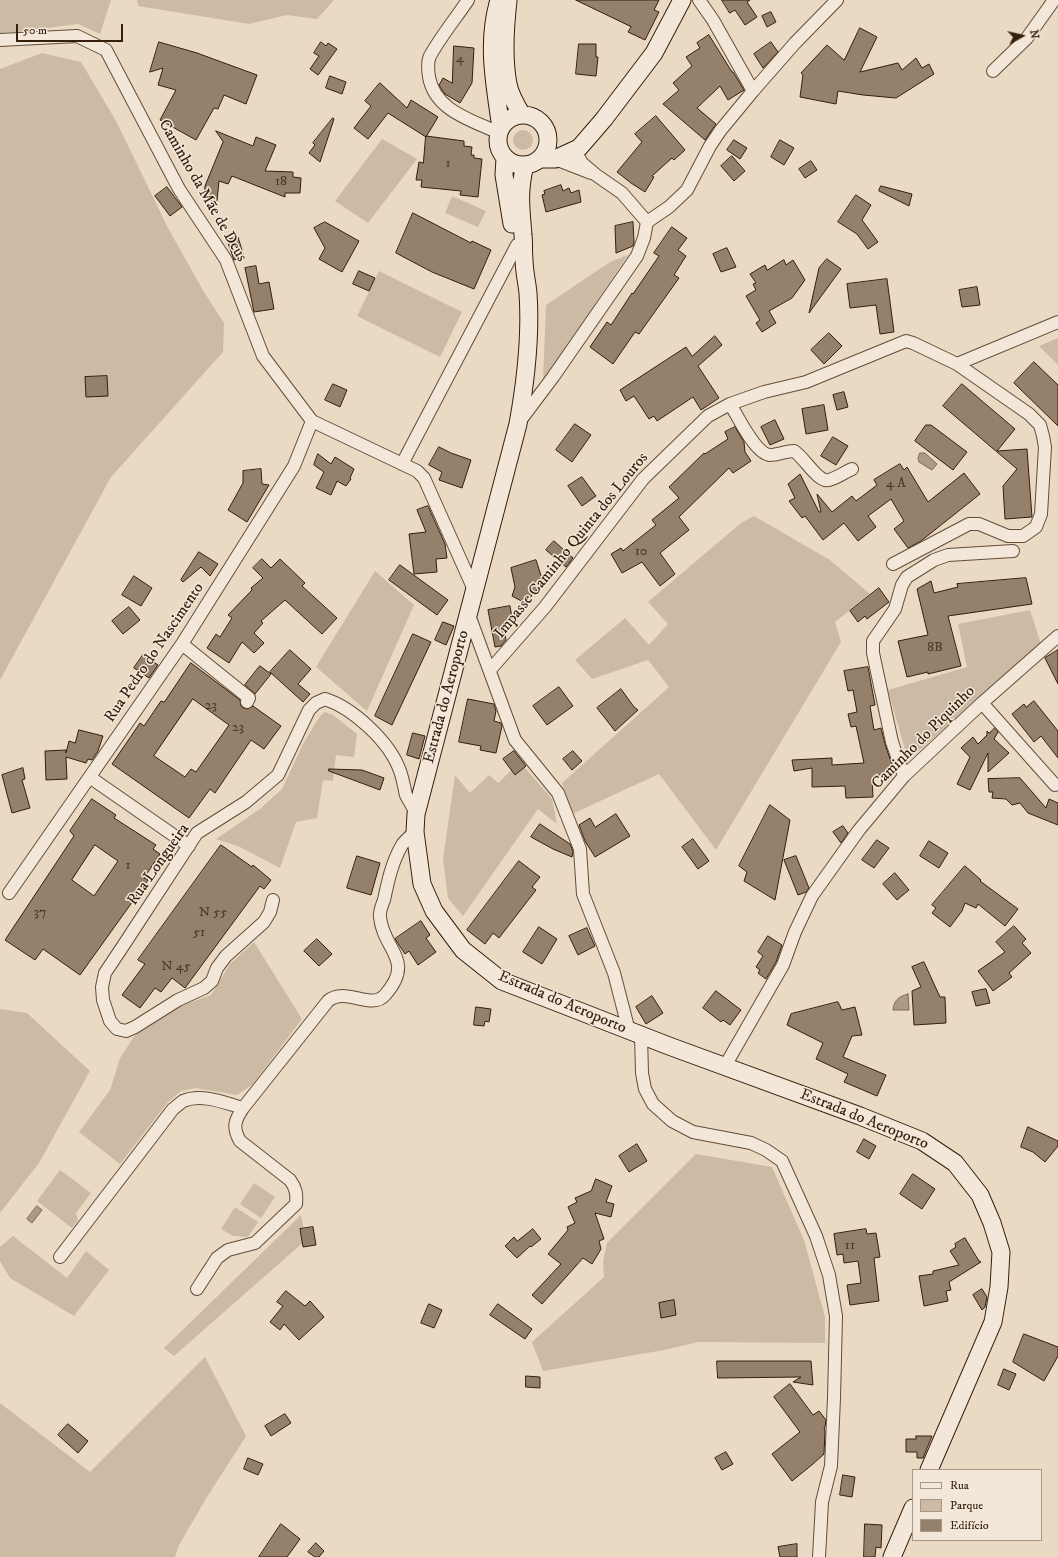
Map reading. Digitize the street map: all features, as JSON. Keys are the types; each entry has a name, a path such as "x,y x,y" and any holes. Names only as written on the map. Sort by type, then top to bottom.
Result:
{"main road":[{"path":"499,0 495,15 492,58 500,131 499,147 505,158 514,164 540,161 575,151 579,148 604,119 654,53 682,0"},
{"path":"508,0 506,53 508,84 513,100 522,115"},
{"path":"500,131 510,119 522,115 532,117 541,123 547,133 548,146 540,161"},
{"path":"548,138 575,151"},
{"name":"Estrada do Aeroporto","path":"505,158 504,175 517,245 524,260"},
{"name":"Estrada do Aeroporto","path":"540,161 521,179 519,197 528,292 529,344 525,382 518,424 416,814 415,832 422,884 434,911 463,950 502,981 669,1046 922,1140 954,1163 980,1195 992,1222 1001,1252 999,1287 993,1322 929,1469"},
{"path":"892,1557 912,1510"}],"street":[{"path":"468,0 430,57 428,69 430,82 436,95 443,103 460,115 500,131"},
{"path":"700,0 714,20 753,90"},
{"path":"518,424 638,256 647,222 669,207 687,190 710,146 753,90 795,43 837,0"},
{"path":"993,71 1027,38 1054,0"},
{"name":"Caminho da Mãe de Deus","path":"0,40 77,36 106,50 178,189 226,260 263,356 312,421"},
{"path":"575,151 582,163 622,193 647,222"},
{"path":"540,161 574,168 596,175"},
{"path":"402,464 517,245"},
{"path":"957,364 1058,322"},
{"name":"Impasse Caminho Quinta dos Louros","path":"490,670 545,607 643,479 708,416 730,404 764,392 806,382 906,341 914,343 957,364 1029,414 1040,425 1044,436 1045,447 1041,514 1036,527 1023,536 1008,536 979,524 969,524 893,564"},
{"path":"730,404 756,446 764,453 770,455 794,450 800,454 820,478 825,481 852,469"},
{"path":"312,421 417,471 424,478 475,592"},
{"name":"Rua Pedro do Nascimento","path":"9,893 91,778 182,644 294,466 312,421"},
{"path":"904,776 892,742 873,653 874,641 895,609 902,586 907,577 934,560 948,555 1013,551"},
{"path":"469,615 515,740 558,793 580,849 583,894 614,973 635,1033 645,1089 653,1104 672,1122 693,1132 751,1143 766,1150 782,1161 816,1236 829,1275 836,1316 832,1466 822,1502 819,1557"},
{"name":"Caminho do Piquinho","path":"725,1066 783,965 812,896 859,830 904,776 982,703 1056,641"},
{"path":"182,644 249,698 247,702"},
{"name":"Rua Longueira","path":"273,900 270,912 264,922 226,956 217,968 212,981 204,988 178,1000 135,1028 126,1031 117,1029 110,1022 103,1000 102,987 105,974 197,833 246,802 278,775 309,710 316,703 324,699 336,703 374,732 389,749 400,770 406,795 416,814"},
{"path":"982,703 1055,786"},
{"path":"91,778 189,846"},
{"path":"197,1289 217,1258 228,1250 255,1243 296,1204 296,1188 290,1180 240,1141 236,1133 235,1124 243,1108 328,1001 333,997 342,995 363,1000 380,999 394,982 398,969 398,962 384,934 379,916 393,863 403,843 415,832"},
{"path":"60,1257 173,1109 183,1102 202,1098 212,1099 243,1108"}],"green space":[{"path":"0,0 111,0 100,34 78,24 0,33"},
{"path":"137,0 334,0 317,19 287,15 249,24 138,6"},
{"path":"42,53 81,62 116,121 168,228 204,292 224,323 223,352 111,477 0,680 0,69"},
{"path":"523,130 530,133 533,140 530,147 523,150 516,147 513,140 516,133"},
{"path":"382,139 417,159 368,223 335,201"},
{"path":"452,196 486,211 478,227 445,213"},
{"path":"628,255 543,381 546,305 610,262"},
{"path":"379,271 462,312 440,357 357,316"},
{"path":"1058,338 1058,365 1039,346"},
{"path":"754,516 830,560 870,594 835,622 841,642 716,850 659,774 572,814 562,783 669,687 648,660 592,679 575,660 625,618 649,645 668,624 648,602 741,523"},
{"path":"375,571 414,605 367,711 316,667"},
{"path":"1030,610 1041,644 908,760 888,690 967,667 958,624"},
{"path":"325,712 333,715 357,734 354,757 336,755 333,781 323,780 317,818 296,822 280,868 238,846 216,839 260,809 282,789 303,744 320,716"},
{"path":"520,762 552,799 557,824 538,809 463,916 448,898 443,859 455,775 470,793 489,775 498,783"},
{"path":"254,942 302,1019 253,1084 237,1095 195,1088 181,1091 168,1102 120,1164 79,1132 110,1090 120,1058 135,1035 174,1008 211,995 230,964"},
{"path":"0,1009 27,1013 90,1071 39,1163 0,1213"},
{"path":"696,1154 772,1167 804,1240 825,1317 825,1343 699,1342 664,1350 543,1371 532,1342 604,1277 603,1262 607,1243"},
{"path":"60,1170 91,1193 76,1213 78,1220 72,1228 37,1201"},
{"path":"254,1183 275,1197 261,1218 240,1204"},
{"path":"235,1207 258,1222 248,1237 233,1236 221,1229"},
{"path":"301,1215 306,1240 174,1356 164,1348"},
{"path":"13,1236 67,1278 86,1251 109,1270 74,1316 10,1278 0,1261 0,1247"},
{"path":"205,1357 246,1436 207,1497 179,1545 175,1557 0,1557 0,1403 90,1472"}],"shaded area":[{"path":"920,453 925,453 937,464 932,470 919,462 918,459"},
{"path":"908,994 909,1010 893,1010 897,999"},
{"path":"37,1206 42,1210 32,1223 27,1219"}],"building":[{"path":"576,0 659,0 654,10 659,12 645,40 628,32 631,27"},
{"path":"722,0 750,0 747,2 757,17 745,25 735,10 730,13"},
{"path":"771,12 776,22 767,27 762,16"},
{"path":"860,28 877,37 860,72 898,63 902,70 916,58 922,68 929,64 934,74 896,98 838,91 836,104 800,97 803,75 801,73 827,45 844,60"},
{"path":"709,35 744,90 728,100 720,86 697,108 716,124 705,140 663,104 679,90 673,83 692,66 686,57 700,48 697,43"},
{"path":"159,42 197,53 257,75 246,104 224,95 218,109 214,108 196,140 160,120 176,90 158,85 163,68 150,72"},
{"path":"321,42 326,46 328,43 337,49 318,75 310,69 319,56 314,53"},
{"path":"771,42 778,52 763,68 754,54"},
{"path":"579,44 596,44 596,57 598,57 596,76 576,74"},
{"path":"454,46 474,48 472,83 460,103 445,94 439,85 443,78 452,83"},
{"path":"330,76 346,82 342,94 326,88"},
{"path":"380,83 407,108 411,100 438,117 426,137 388,113 368,139 354,128 371,106 365,101"},
{"path":"656,116 685,150 674,160 672,158 652,176 654,177 645,192 617,172 642,142 635,134"},
{"path":"333,118 334,119 320,162 309,153 315,145 313,143"},
{"path":"216,131 253,146 256,137 276,145 265,171 293,172 293,177 301,178 300,193 285,193 285,197 232,176 228,184 219,181 217,201 204,200 205,186 223,142"},
{"path":"426,136 464,141 464,146 472,147 471,155 474,155 474,158 482,159 478,197 460,195 461,191 421,187 422,180 416,180 419,162 423,163"},
{"path":"734,140 747,148 740,159 727,150"},
{"path":"780,140 794,148 784,165 771,157"},
{"path":"732,156 745,171 734,181 721,166"},
{"path":"811,161 817,170 805,178 799,169"},
{"path":"561,185 563,191 569,188 571,193 579,190 581,202 546,212 542,195 545,194 544,191"},
{"path":"881,186 912,194 909,206 879,191"},
{"path":"167,187 182,207 170,216 155,196"},
{"path":"856,195 871,205 862,220 878,242 868,249 857,234 838,222"},
{"path":"413,213 471,243 472,241 491,250 474,289 432,272 396,253"},
{"path":"325,222 359,241 342,272 319,259 325,248 314,228"},
{"path":"633,222 633,246 616,253 615,226"},
{"path":"672,227 687,238 678,250 686,256 674,275 679,278 639,334 635,332 613,364 590,347 607,322 611,325 659,256 654,253"},
{"path":"238,237 244,257 234,260 227,240"},
{"path":"727,248 736,267 721,272 713,254"},
{"path":"827,259 841,269 809,313 819,268"},
{"path":"784,260 786,265 793,260 805,280 792,298 769,311 776,323 762,332 756,323 760,320 746,296 756,290 753,284 756,283 750,274 765,265 767,270"},
{"path":"256,266 259,284 269,282 274,309 254,312 245,268"},
{"path":"359,271 375,278 369,291 353,284"},
{"path":"887,279 894,332 880,334 876,305 850,308 847,284"},
{"path":"977,287 980,305 962,307 959,290"},
{"path":"829,333 842,346 824,364 811,350"},
{"path":"715,336 722,345 698,366 719,398 701,410 693,397 657,421 654,416 649,419 634,396 626,401 620,390 686,347 692,356"},
{"path":"1034,362 1058,385 1058,426 1014,383"},
{"path":"107,376 108,396 86,397 85,377"},
{"path":"333,384 347,390 340,407 325,400"},
{"path":"962,384 1015,429 997,451 1027,449 1032,517 1005,519 1003,486 1017,469 943,406"},
{"path":"844,392 848,407 837,410 833,395"},
{"path":"824,405 828,430 806,434 802,409"},
{"path":"775,420 784,439 770,445 761,427"},
{"path":"575,424 591,435 572,462 556,450"},
{"path":"926,425 931,425 967,452 953,470 915,441"},
{"path":"735,427 744,442 745,452 751,461 733,473 729,468 679,517 689,530 660,553 675,574 660,586 642,562 622,573 611,554 621,548 623,551 656,525 652,520 679,498 669,487 704,453 705,454 728,439 725,432"},
{"path":"833,437 848,446 836,465 821,456"},
{"path":"439,447 471,460 462,488 439,480 442,472 429,465"},
{"path":"318,454 331,464 335,457 354,469 350,478 351,479 346,486 337,481 331,495 316,488 324,472 314,465"},
{"path":"900,464 904,470 907,467 928,502 964,473 980,494 921,541 908,548 894,529 904,521 891,499 868,516 876,527 858,541 844,523 823,540 805,516 802,518 789,501 795,498 788,484 800,474 819,512 821,512 817,494 832,512 852,496 856,501 877,485 874,480"},
{"path":"261,469 262,484 269,485 247,522 228,510 243,483 243,471"},
{"path":"582,477 596,496 582,506 568,486"},
{"path":"428,506 445,544 447,558 436,559 437,572 414,574 409,534 426,532 417,510"},
{"path":"554,541 573,558 566,567 546,550"},
{"path":"199,552 218,564 210,576 201,567 183,582 181,580"},
{"path":"262,559 271,568 280,559 305,583 302,586 337,618 322,634 285,600 261,621 263,623 254,633 264,643 254,653 242,642 229,663 207,648 216,634 220,637 232,618 228,615 252,590 251,588 263,578 253,568"},
{"path":"536,560 544,585 533,593 527,604 512,596 515,587 511,568"},
{"path":"400,565 448,600 437,615 389,580"},
{"path":"134,576 152,588 141,606 122,595"},
{"path":"1026,578 1032,604 948,616 961,666 928,674 928,672 907,677 898,641 928,635 917,589 931,581 934,593 958,587 957,584"},
{"path":"879,588 889,602 867,619 865,616 858,622 850,611"},
{"path":"510,606 513,624 504,626 506,640 501,646 495,647 488,610"},
{"path":"129,607 140,620 123,634 112,621"},
{"path":"443,622 454,626 446,645 435,640"},
{"path":"413,634 431,642 392,725 375,716"},
{"path":"290,650 311,669 298,684 310,694 303,702 270,672"},
{"path":"1058,650 1058,684 1045,658"},
{"path":"143,655 158,665 149,678 134,668"},
{"path":"191,663 240,700 243,708 248,709 253,706 281,726 264,749 251,740 215,793 210,789 189,818 112,764 140,723 144,726 161,701 164,702","holes":["193,699 229,725 196,772 191,769 185,777 154,756"]},
{"path":"260,666 271,674 255,694 245,685"},
{"path":"868,667 875,705 870,706 874,730 881,728 893,768 872,779 873,797 846,798 845,786 812,787 812,768 794,771 792,760 832,758 832,765 864,763 856,726 851,727 848,714 857,712 853,690 848,691 844,671"},
{"path":"559,687 573,706 547,725 533,706"},
{"path":"621,689 634,707 638,710 615,731 597,708"},
{"path":"468,699 494,704 496,711 494,721 501,723 502,726 496,753 480,750 481,746 459,742"},
{"path":"1034,701 1058,731 1058,758 1041,736 1034,742 1012,714 1024,704 1026,707"},
{"path":"995,728 998,732 994,739 1009,753 988,772 988,753 970,790 957,784 970,757 961,748 973,737 978,744 987,735 987,731 989,733"},
{"path":"79,730 103,736 98,751 92,760 88,759 86,763 66,757 67,779 46,780 45,751 66,750 66,753 69,741 75,743"},
{"path":"413,733 425,736 419,759 407,755"},
{"path":"514,751 526,766 515,775 503,759"},
{"path":"573,751 582,761 572,770 563,759"},
{"path":"23,768 25,779 22,780 30,808 12,813 2,775"},
{"path":"329,769 362,770 384,778 380,790 329,771"},
{"path":"1020,778 1046,808 1049,799 1058,803 1058,825 1028,813 1020,803 1012,805 1006,799 992,798 993,792 989,792 988,779"},
{"path":"92,799 116,815 114,818 156,845 153,849 160,854 144,878 148,880 80,975 43,949 35,960 5,940 74,836 70,831","holes":["95,845 118,861 94,896 72,880"]},
{"path":"770,805 790,820 775,900 744,881 747,872 739,866"},
{"path":"616,814 630,836 595,857 585,841 579,825 590,818 595,827"},
{"path":"540,824 570,844 573,851 572,857 531,837"},
{"path":"843,826 848,833 841,843 833,832"},
{"path":"693,839 709,861 698,869 682,847"},
{"path":"877,840 889,848 874,868 862,860"},
{"path":"929,841 948,853 939,868 920,856"},
{"path":"221,845 252,867 253,865 271,880 264,889 260,886 185,988 172,978 161,992 155,988 140,1008 122,995 145,964 138,960"},
{"path":"357,856 380,863 371,895 347,888"},
{"path":"796,856 809,888 806,892 798,895 784,860"},
{"path":"519,861 540,877 532,887 536,890 499,938 493,933 485,944 467,930"},
{"path":"965,866 981,880 980,881 1018,909 1005,926 978,904 976,908 965,903 962,911 950,927 932,913 936,908 932,905"},
{"path":"895,873 909,890 897,900 883,884"},
{"path":"421,921 430,935 426,938 436,952 418,965 409,951 405,954 395,939"},
{"path":"1014,926 1026,939 1022,943 1031,953 1009,973 1012,977 993,991 978,971 1005,952 996,942"},
{"path":"539,927 557,939 542,964 523,952"},
{"path":"587,928 595,946 578,955 569,936"},
{"path":"768,936 782,945 776,962 766,979 758,973 760,970 756,967 763,956 758,952"},
{"path":"317,939 332,954 319,966 304,951"},
{"path":"924,962 940,997 945,997 946,1023 914,1025 912,991 921,987 912,967"},
{"path":"986,989 990,1003 976,1006 972,992"},
{"path":"716,991 741,1010 730,1025 723,1020 721,1022 703,1008"},
{"path":"652,996 663,1013 646,1024 636,1007"},
{"path":"838,1002 842,1010 855,1007 862,1035 852,1036 843,1057 886,1075 877,1096 844,1082 848,1074 816,1059 823,1043 787,1025 791,1014"},
{"path":"476,1007 491,1009 489,1022 485,1021 484,1026 474,1025"},
{"path":"1028,1127 1058,1141 1058,1146 1045,1162 1033,1152 1021,1147"},
{"path":"864,1139 876,1146 869,1159 857,1152"},
{"path":"637,1144 647,1161 629,1172 619,1156"},
{"path":"913,1174 935,1189 922,1209 900,1194"},
{"path":"596,1179 612,1186 606,1202 614,1204 611,1217 595,1213 604,1239 599,1241 601,1249 592,1264 583,1258 542,1304 532,1295 561,1264 548,1254 568,1230 567,1227 575,1223 568,1207 577,1202 575,1198 591,1191"},
{"path":"313,1227 316,1245 303,1247 300,1229"},
{"path":"533,1229 541,1239 531,1247 530,1246 517,1258 505,1246 514,1237 517,1241"},
{"path":"866,1229 867,1234 876,1233 880,1257 874,1258 879,1301 850,1305 847,1285 861,1283 858,1261 844,1263 843,1254 837,1255 834,1234"},
{"path":"965,1238 981,1262 949,1282 951,1290 946,1291 948,1301 924,1306 919,1276 933,1274 933,1271 959,1265 950,1251 956,1247 955,1244"},
{"path":"982,1289 987,1297 985,1307 982,1310 973,1295"},
{"path":"286,1291 305,1306 310,1301 324,1317 299,1340 284,1324 280,1330 270,1322 283,1306 277,1302"},
{"path":"674,1300 676,1315 661,1318 659,1303"},
{"path":"429,1304 442,1310 434,1328 421,1323"},
{"path":"498,1304 532,1329 525,1339 490,1315"},
{"path":"1024,1334 1058,1347 1058,1356 1044,1381 1013,1362"},
{"path":"717,1361 811,1361 813,1385 793,1382 801,1377 718,1378"},
{"path":"1004,1369 1016,1374 1009,1390 998,1385"},
{"path":"526,1376 540,1377 540,1388 526,1387"},
{"path":"790,1384 813,1415 819,1411 826,1420 824,1428 824,1454 792,1481 772,1454 800,1432 774,1397"},
{"path":"285,1414 291,1423 271,1436 265,1426"},
{"path":"68,1424 88,1441 78,1453 58,1435"},
{"path":"916,1436 932,1436 923,1458 917,1458 917,1452 906,1452 906,1439 916,1439"},
{"path":"726,1452 733,1464 722,1470 715,1458"},
{"path":"248,1458 263,1464 258,1475 244,1469"},
{"path":"843,1475 855,1477 852,1497 840,1495"},
{"path":"281,1524 300,1539 287,1557 259,1557"},
{"path":"865,1524 882,1525 881,1548 876,1547 875,1557 864,1557"},
{"path":"316,1543 324,1551 319,1557 315,1557 308,1552"},
{"path":"797,1544 797,1557 780,1557 778,1547"}]}
